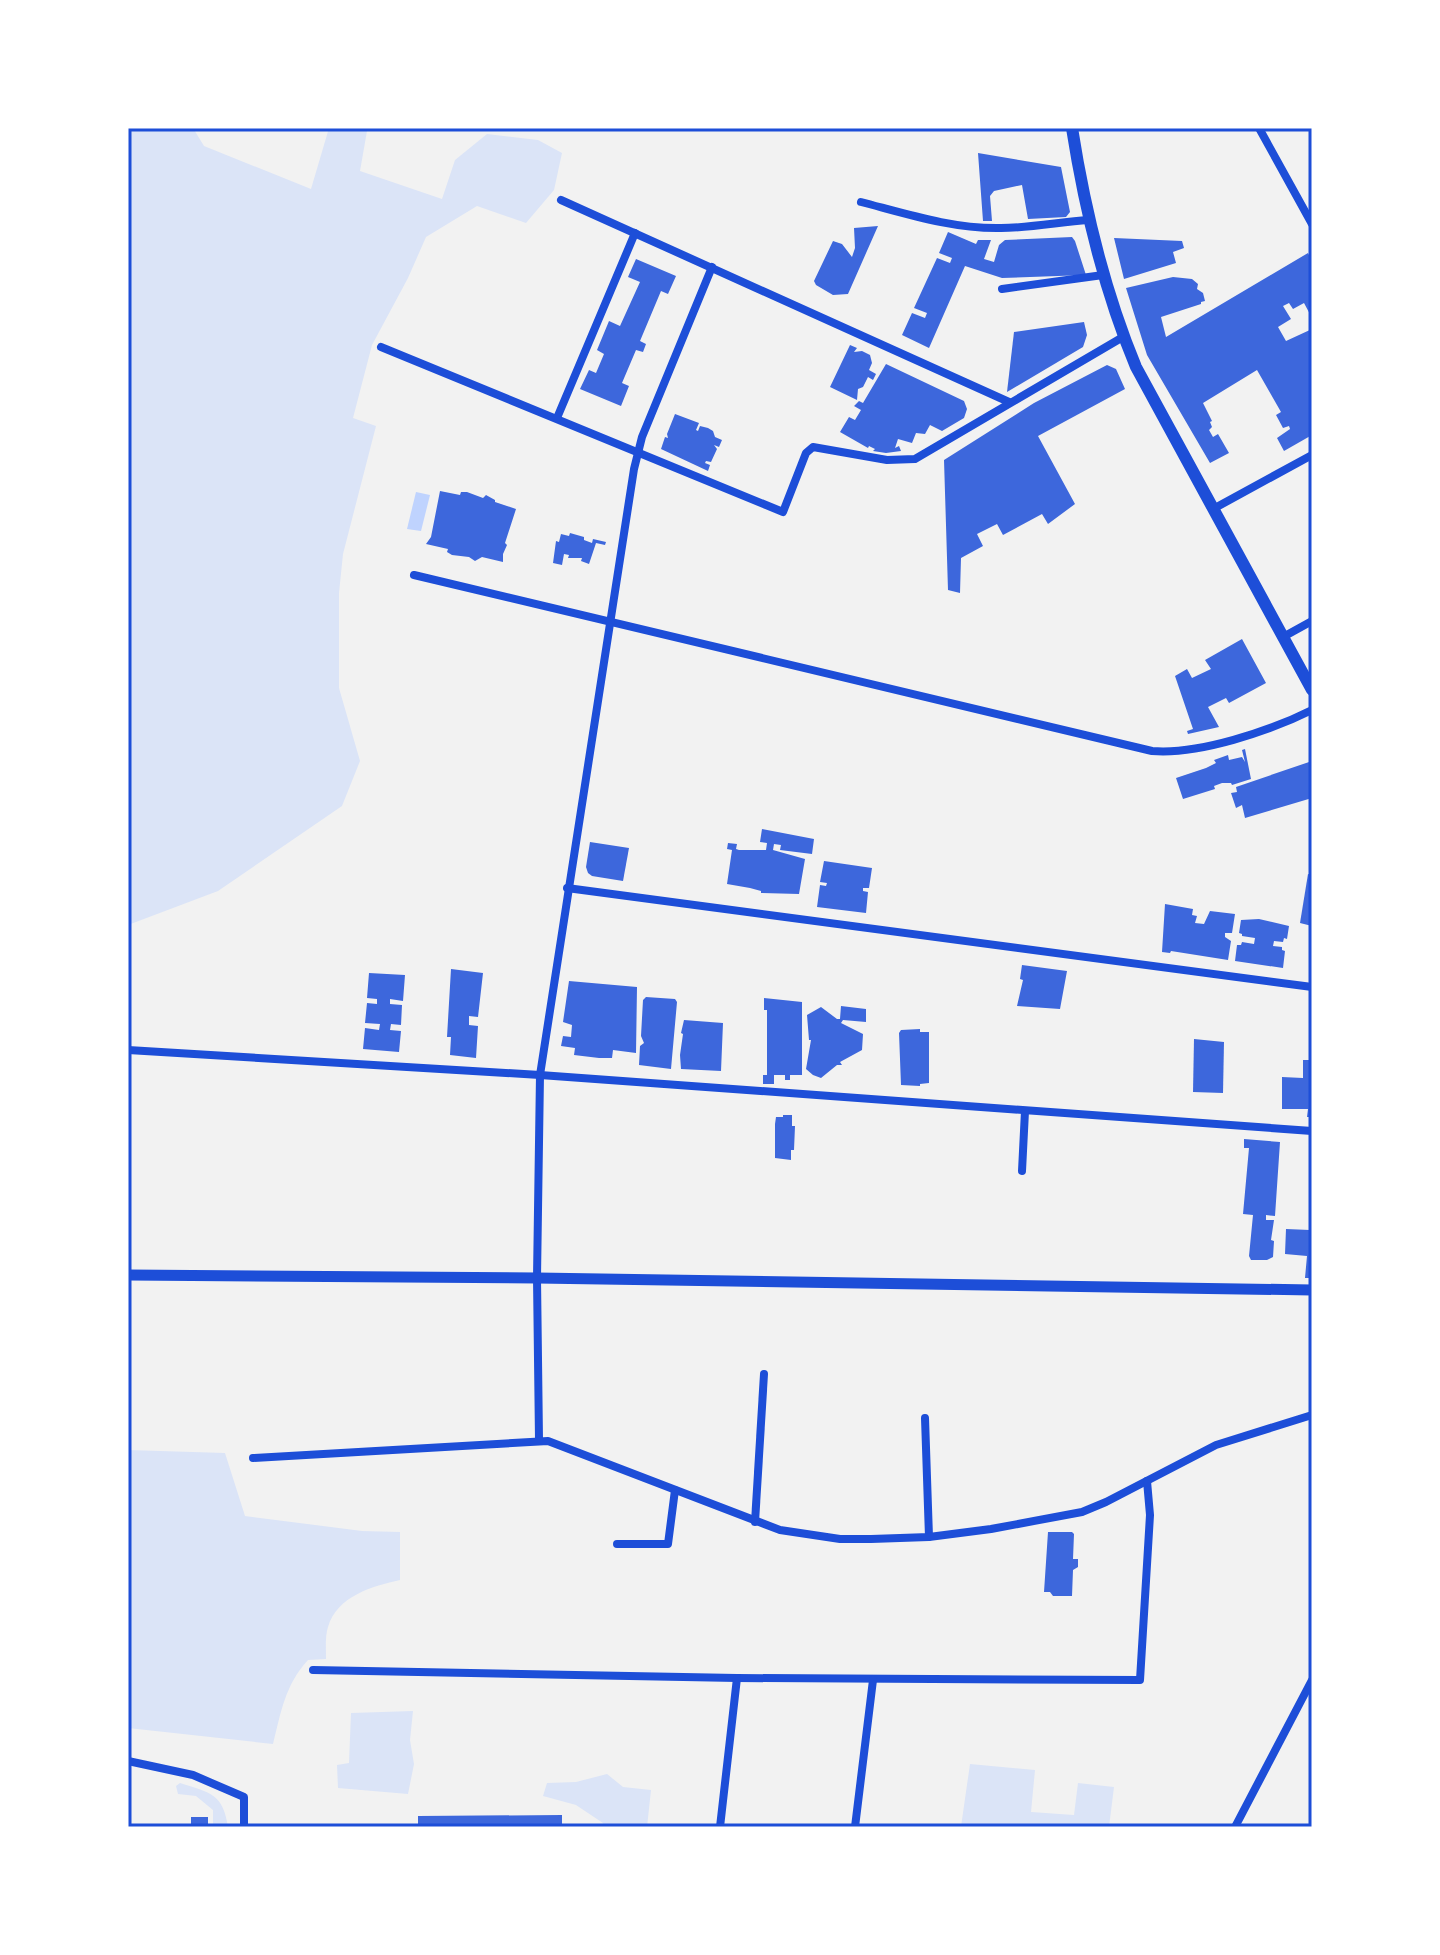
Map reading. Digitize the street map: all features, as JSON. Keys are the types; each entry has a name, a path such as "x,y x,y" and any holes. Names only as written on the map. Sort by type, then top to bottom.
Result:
{"main road":[{"path":"1072,128 1088,220 1123,337 1150,397 1312,690"},
{"path":"128,1275 1312,1290"}],"street":[{"path":"1259,128 1312,224"},
{"path":"561,200 1009,402"},
{"path":"861,202 932,221 974,227 1003,228 1088,220"},
{"path":"557,418 635,233"},
{"path":"539,1440 537,1278 540,1075 567,888 638,450 712,267"},
{"path":"1002,289 1103,275"},
{"path":"381,347 783,512 806,453 813,447 887,460 915,459 1123,337"},
{"path":"1213,509 1312,455"},
{"path":"414,575 1152,751 1188,751 1274,726 1312,710"},
{"path":"1283,637 1312,621"},
{"path":"567,888 1312,987"},
{"path":"128,1050 540,1075 1312,1131"},
{"path":"1022,1171 1025,1111"},
{"path":"755,1522 764,1374"},
{"path":"253,1458 539,1440 556,1443 780,1530 840,1539 929,1537 1082,1512 1216,1445 1312,1415"},
{"path":"925,1418 929,1537"},
{"path":"313,1670 873,1680 1140,1680 1150,1515 1147,1481"},
{"path":"617,1544 668,1544 675,1490"},
{"path":"720,1827 737,1678"},
{"path":"855,1827 873,1680"},
{"path":"1235,1827 1312,1680"},
{"path":"128,1761 193,1775 244,1797 244,1827"}],"shaded area":[{"path":"128,128 193,128 204,146 311,189 329,128 367,131 360,171 442,199 455,160 487,134 538,140 562,153 554,190 526,223 477,206 426,237 372,345 353,418 376,426 343,554 339,593 339,688 360,761 342,806 218,891 128,925"},
{"path":"128,1450 225,1453 245,1516 362,1531 400,1532 400,1580 368,1589 339,1607 327,1631 326,1659 308,1660 300,1669 285,1699 273,1744 128,1728"},
{"path":"413,1711 410,1740 414,1764 408,1794 338,1788 337,1765 349,1763 351,1713"},
{"path":"970,1764 1035,1770 1031,1812 1074,1815 1078,1783 1114,1787 1109,1827 961,1827"},
{"path":"607,1774 623,1787 651,1790 647,1827 602,1827 603,1823 576,1805 543,1796 547,1783 576,1782"},
{"path":"180,1783 199,1789 219,1801 228,1827 213,1827 213,1810 196,1796 178,1794 176,1786"}],"water":[{"path":"416,492 430,495 421,531 407,529"}],"building":[{"path":"978,153 1061,167 1070,212 1066,217 1028,219 1022,185 994,191 990,196 992,221 983,221"},
{"path":"878,226 848,294 833,295 816,285 814,281 833,241 842,244 852,257 854,228"},
{"path":"948,232 976,244 978,240 991,240 984,259 994,262 999,245 1005,240 1072,237 1086,275 1002,278 965,266 929,348 902,335 912,313 925,318 927,313 914,308 937,258 950,263 952,258 939,253"},
{"path":"1114,238 1182,241 1184,248 1173,252 1176,263 1124,279"},
{"path":"1308,253 1312,261 1312,318 1304,303 1293,309 1289,303 1283,306 1291,319 1278,327 1286,341 1312,329 1312,435 1284,451 1277,438 1290,429 1289,426 1283,428 1276,415 1281,412 1257,370 1203,403 1212,421 1209,430 1213,437 1218,434 1229,453 1210,463 1147,355 1126,288 1173,277 1192,279 1198,284 1197,289 1203,293 1205,301 1161,317 1166,337"},
{"path":"636,259 676,276 668,294 661,291 640,341 646,344 643,352 636,350 622,383 629,386 621,406 580,389 589,370 596,373 604,354 597,350 609,321 620,326 640,282 628,277"},
{"path":"1084,322 1087,335 1083,347 1007,392 1014,332"},
{"path":"850,345 857,348 854,352 862,351 870,355 872,363 869,370 876,374 873,380 868,377 863,387 858,389 857,400 830,387"},
{"path":"886,364 964,401 967,409 964,418 942,431 930,425 925,434 916,433 912,443 898,439 895,448 899,446 901,451 886,453 873,451 875,449 840,432 849,417 855,420 861,410 854,406 859,401 863,403"},
{"path":"1107,365 1116,369 1125,389 1038,436 1075,504 1048,524 1042,514 1003,535 997,524 977,534 983,546 961,558 960,593 948,590 944,460 1034,403"},
{"path":"675,414 699,423 696,430 700,426 708,428 722,440 719,447 714,445 717,449 711,462 705,463 710,465 708,471 661,449 665,437 668,438"},
{"path":"440,491 460,495 467,492 483,498 486,495 495,502 516,509 505,543 503,562 482,557 475,561 452,555 447,552 448,549 426,544 431,537"},
{"path":"570,533 592,543 593,539 606,542 605,545 596,543 589,564 581,561 582,558 568,558 569,555 564,554 562,565 553,563 556,541 559,542 561,534 569,536"},
{"path":"1242,639 1266,683 1229,703 1226,698 1208,707 1219,727 1188,734 1187,731 1193,729 1175,676 1187,669 1192,678 1211,669 1205,660"},
{"path":"1245,749 1251,779 1232,785 1222,783 1214,786 1215,789 1183,799 1176,778 1206,768 1216,763 1214,760 1228,755 1229,760 1242,757 1245,762 1242,750"},
{"path":"1312,761 1312,798 1245,818 1242,805 1236,808 1231,793 1237,792 1236,787"},
{"path":"762,829 814,839 812,854 780,850 781,845 774,844 773,850 805,859 799,894 761,893 727,884 732,850 727,849 728,843 737,844 736,849 739,850 766,850 767,843 760,842"},
{"path":"590,842 629,848 623,881 588,873"},
{"path":"824,861 872,868 869,888 863,888 868,892 866,913 817,907 820,885 826,886 827,883 820,882"},
{"path":"1308,874 1312,875 1312,926 1300,923"},
{"path":"1165,904 1193,909 1192,915 1197,916 1195,923 1204,924 1210,911 1235,914 1232,933 1225,933 1231,941 1228,960 1162,952"},
{"path":"1259,919 1289,926 1287,939 1274,941 1273,946 1282,947 1285,951 1283,968 1235,961 1237,945 1242,942 1254,944 1255,938 1239,933 1241,920"},
{"path":"1022,965 1067,971 1060,1009 1017,1006 1023,980 1020,979"},
{"path":"451,969 483,973 478,1017 469,1016 469,1025 478,1026 476,1058 450,1055 451,1037 447,1037"},
{"path":"369,973 405,975 403,1001 390,999 390,1004 402,1005 401,1025 391,1024 390,1030 401,1031 399,1052 363,1049 365,1028 379,1030 380,1024 365,1023 367,1003 377,1004 377,999 367,998"},
{"path":"569,981 637,987 636,1053 613,1050 612,1058 599,1058 574,1055 575,1048 561,1046 563,1036 571,1037 572,1025 563,1022"},
{"path":"646,997 675,999 677,1002 671,1069 639,1065 640,1046 644,1043 641,1036 643,1000"},
{"path":"764,998 802,1002 802,1075 790,1075 790,1080 785,1080 785,1075 774,1075 774,1084 763,1084 763,1075 767,1075 767,1010 764,1010"},
{"path":"841,1006 866,1009 866,1022 843,1020 841,1023 863,1034 862,1050 840,1062 842,1065 837,1065 821,1078 806,1069 811,1040 807,1015 821,1007 840,1019"},
{"path":"684,1020 723,1023 721,1071 681,1069"},
{"path":"920,1029 920,1032 929,1032 929,1083 901,1085 899,1033 901,1030"},
{"path":"1194,1039 1224,1042 1223,1093 1193,1092"},
{"path":"1303,1060 1311,1060 1312,1117 1307,1117 1308,1109 1282,1109 1282,1077 1303,1078"},
{"path":"792,1115 792,1126 795,1126 791,1160 775,1158 776,1117"},
{"path":"1244,1139 1280,1142 1275,1216 1266,1215 1266,1220 1274,1220 1271,1240 1274,1241 1273,1257 1267,1260 1251,1260 1249,1256 1253,1215 1243,1214 1249,1148 1244,1148"},
{"path":"1286,1229 1310,1230 1312,1233 1312,1278 1305,1278 1307,1256 1285,1254"},
{"path":"1048,1532 1074,1534 1073,1559 1078,1559 1078,1567 1073,1570 1072,1596 1053,1596 1050,1592 1044,1592"},
{"path":"562,1815 562,1827 418,1827 418,1816"},
{"path":"191,1817 208,1817 208,1827 191,1827"}]}
